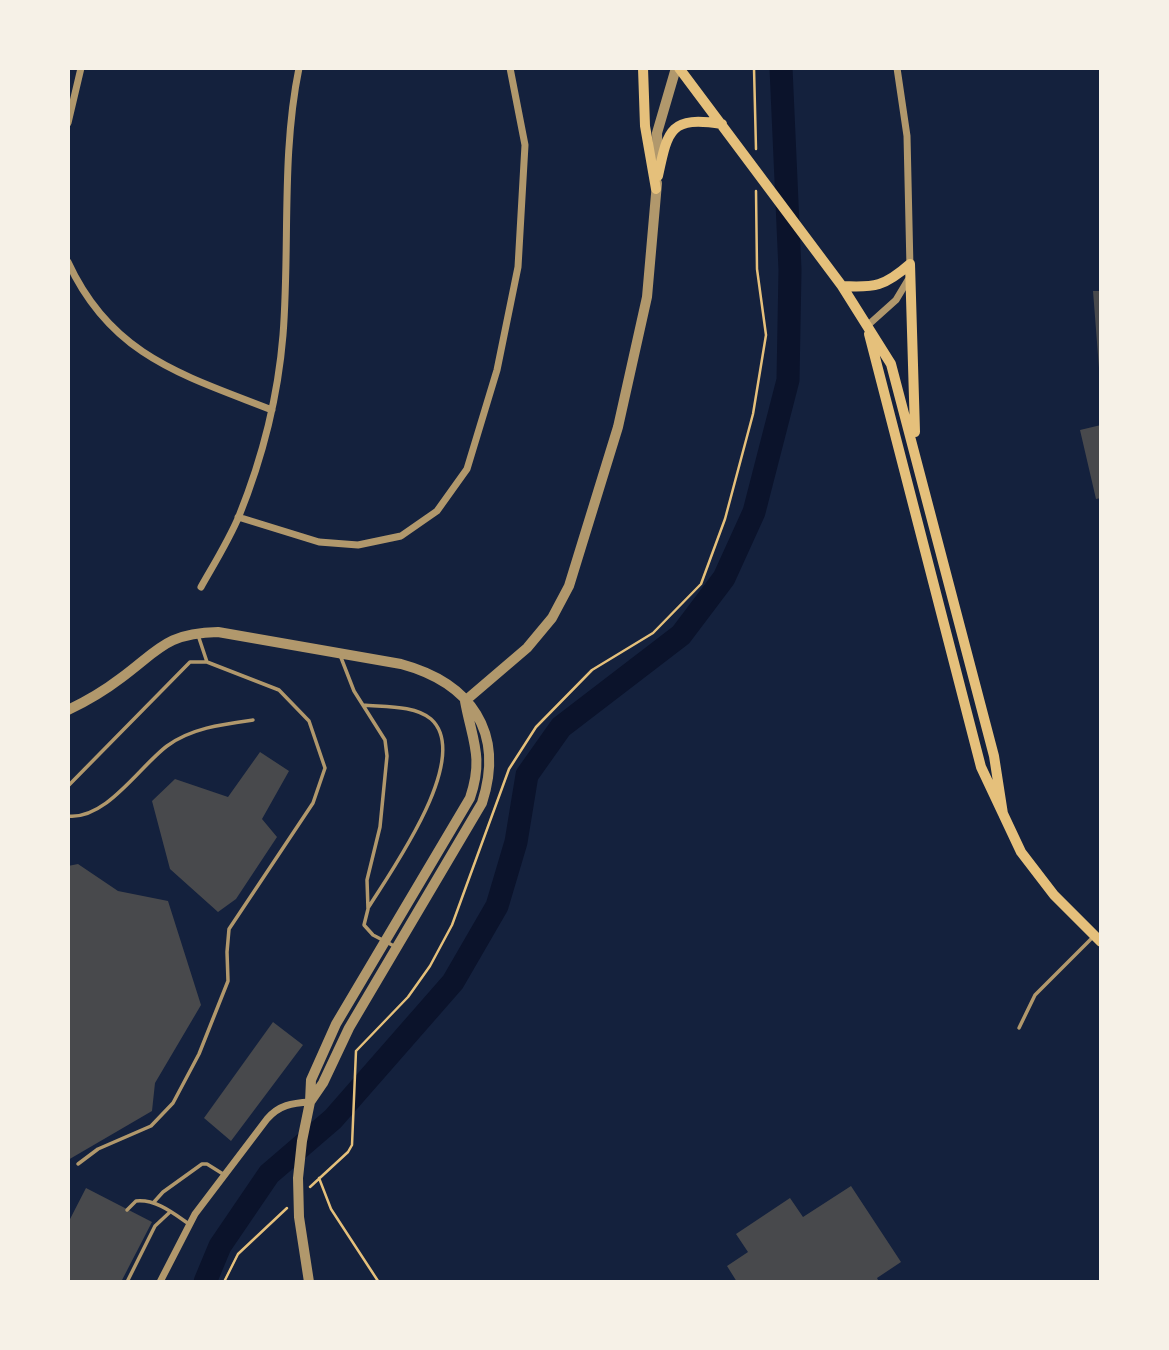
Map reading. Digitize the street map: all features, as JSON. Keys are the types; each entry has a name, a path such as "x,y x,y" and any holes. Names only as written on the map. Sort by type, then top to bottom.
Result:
{"main road":[{"path":"643,68 645,126 656,189"},
{"path":"677,68 842,286 886,353 896,374 994,756 1003,814"},
{"path":"658,176 666,139 678,125 696,120 722,124"},
{"path":"842,286 865,287 884,283 910,264"},
{"path":"910,264 915,451"},
{"path":"867,326 979,760 1021,852 1054,895 1097,939"}],"street":[{"path":"68,123 81,68"},
{"path":"201,587 238,517 272,410 283,337 289,141 299,68"},
{"path":"238,517 320,542 358,545 401,536 437,511 467,469 497,370 518,267 525,145 510,68"},
{"path":"465,701 527,648 552,618 569,586 618,427 644,310 658,176 657,133 677,68"},
{"path":"867,326 903,291 910,264 906,136 897,68"},
{"path":"68,262 96,311 144,355 206,384 272,410"},
{"path":"68,710 89,700 123,677 155,649 178,638 198,633 240,635 424,670 446,682 465,701 480,717 487,734 490,769 486,790 475,815 349,1028 323,1083 310,1102 274,1110 190,1224 160,1282"},
{"path":"309,1282 299,1217 298,1178 311,1080 327,1041 463,811 474,786 477,753 465,701"}],"lane":[{"path":"198,633 207,662"},
{"path":"339,653 354,691 385,740 387,756 380,827 367,880 368,909 364,925 373,935 397,947"},
{"path":"68,786 190,662 207,662 279,690 309,721 325,768 313,803 229,929 228,981 199,1054 173,1103 151,1126 98,1149 78,1164"},
{"path":"363,705 417,711 432,720 444,743 440,778 415,831 368,909"},
{"path":"68,816 78,817 109,801 167,746 190,734 218,725 253,720"},
{"path":"1018,1028 1035,996 1097,939"},
{"path":"154,1202 163,1192 202,1164 208,1164 224,1175"},
{"path":"127,1210 136,1200 154,1202 190,1224"},
{"path":"127,1282 155,1226 170,1212"}],"path":[{"path":"754,68 755,148"},
{"path":"353,1119 356,1051 408,997 430,965 452,925 509,769 536,727 592,670 653,633 701,584 725,519 753,414 766,334 757,269 756,188"},
{"path":"319,1178 331,1209 378,1281"}],"building":[{"path":"1093,291 1101,291 1101,368 1099,368"},
{"path":"1101,425 1101,498 1096,499 1080,430"},
{"path":"260,752 289,771 262,819 277,837 236,899 218,912 170,869 152,801 175,779 228,797"},
{"path":"78,864 118,891 168,901 201,1005 155,1083 152,1111 68,1160 68,866"},
{"path":"273,1022 303,1045 231,1141 204,1118"},
{"path":"851,1186 901,1262 877,1278 879,1282 737,1282 727,1266 748,1252 736,1234 790,1198 803,1217"},
{"path":"86,1188 152,1222 121,1282 68,1282 68,1223"}],"waterway":[{"path":"205,1282 220,1246 269,1174 333,1119 453,982 497,906 516,842 527,775 561,727 681,635 724,578 754,512 788,380 790,270 781,68"}]}
